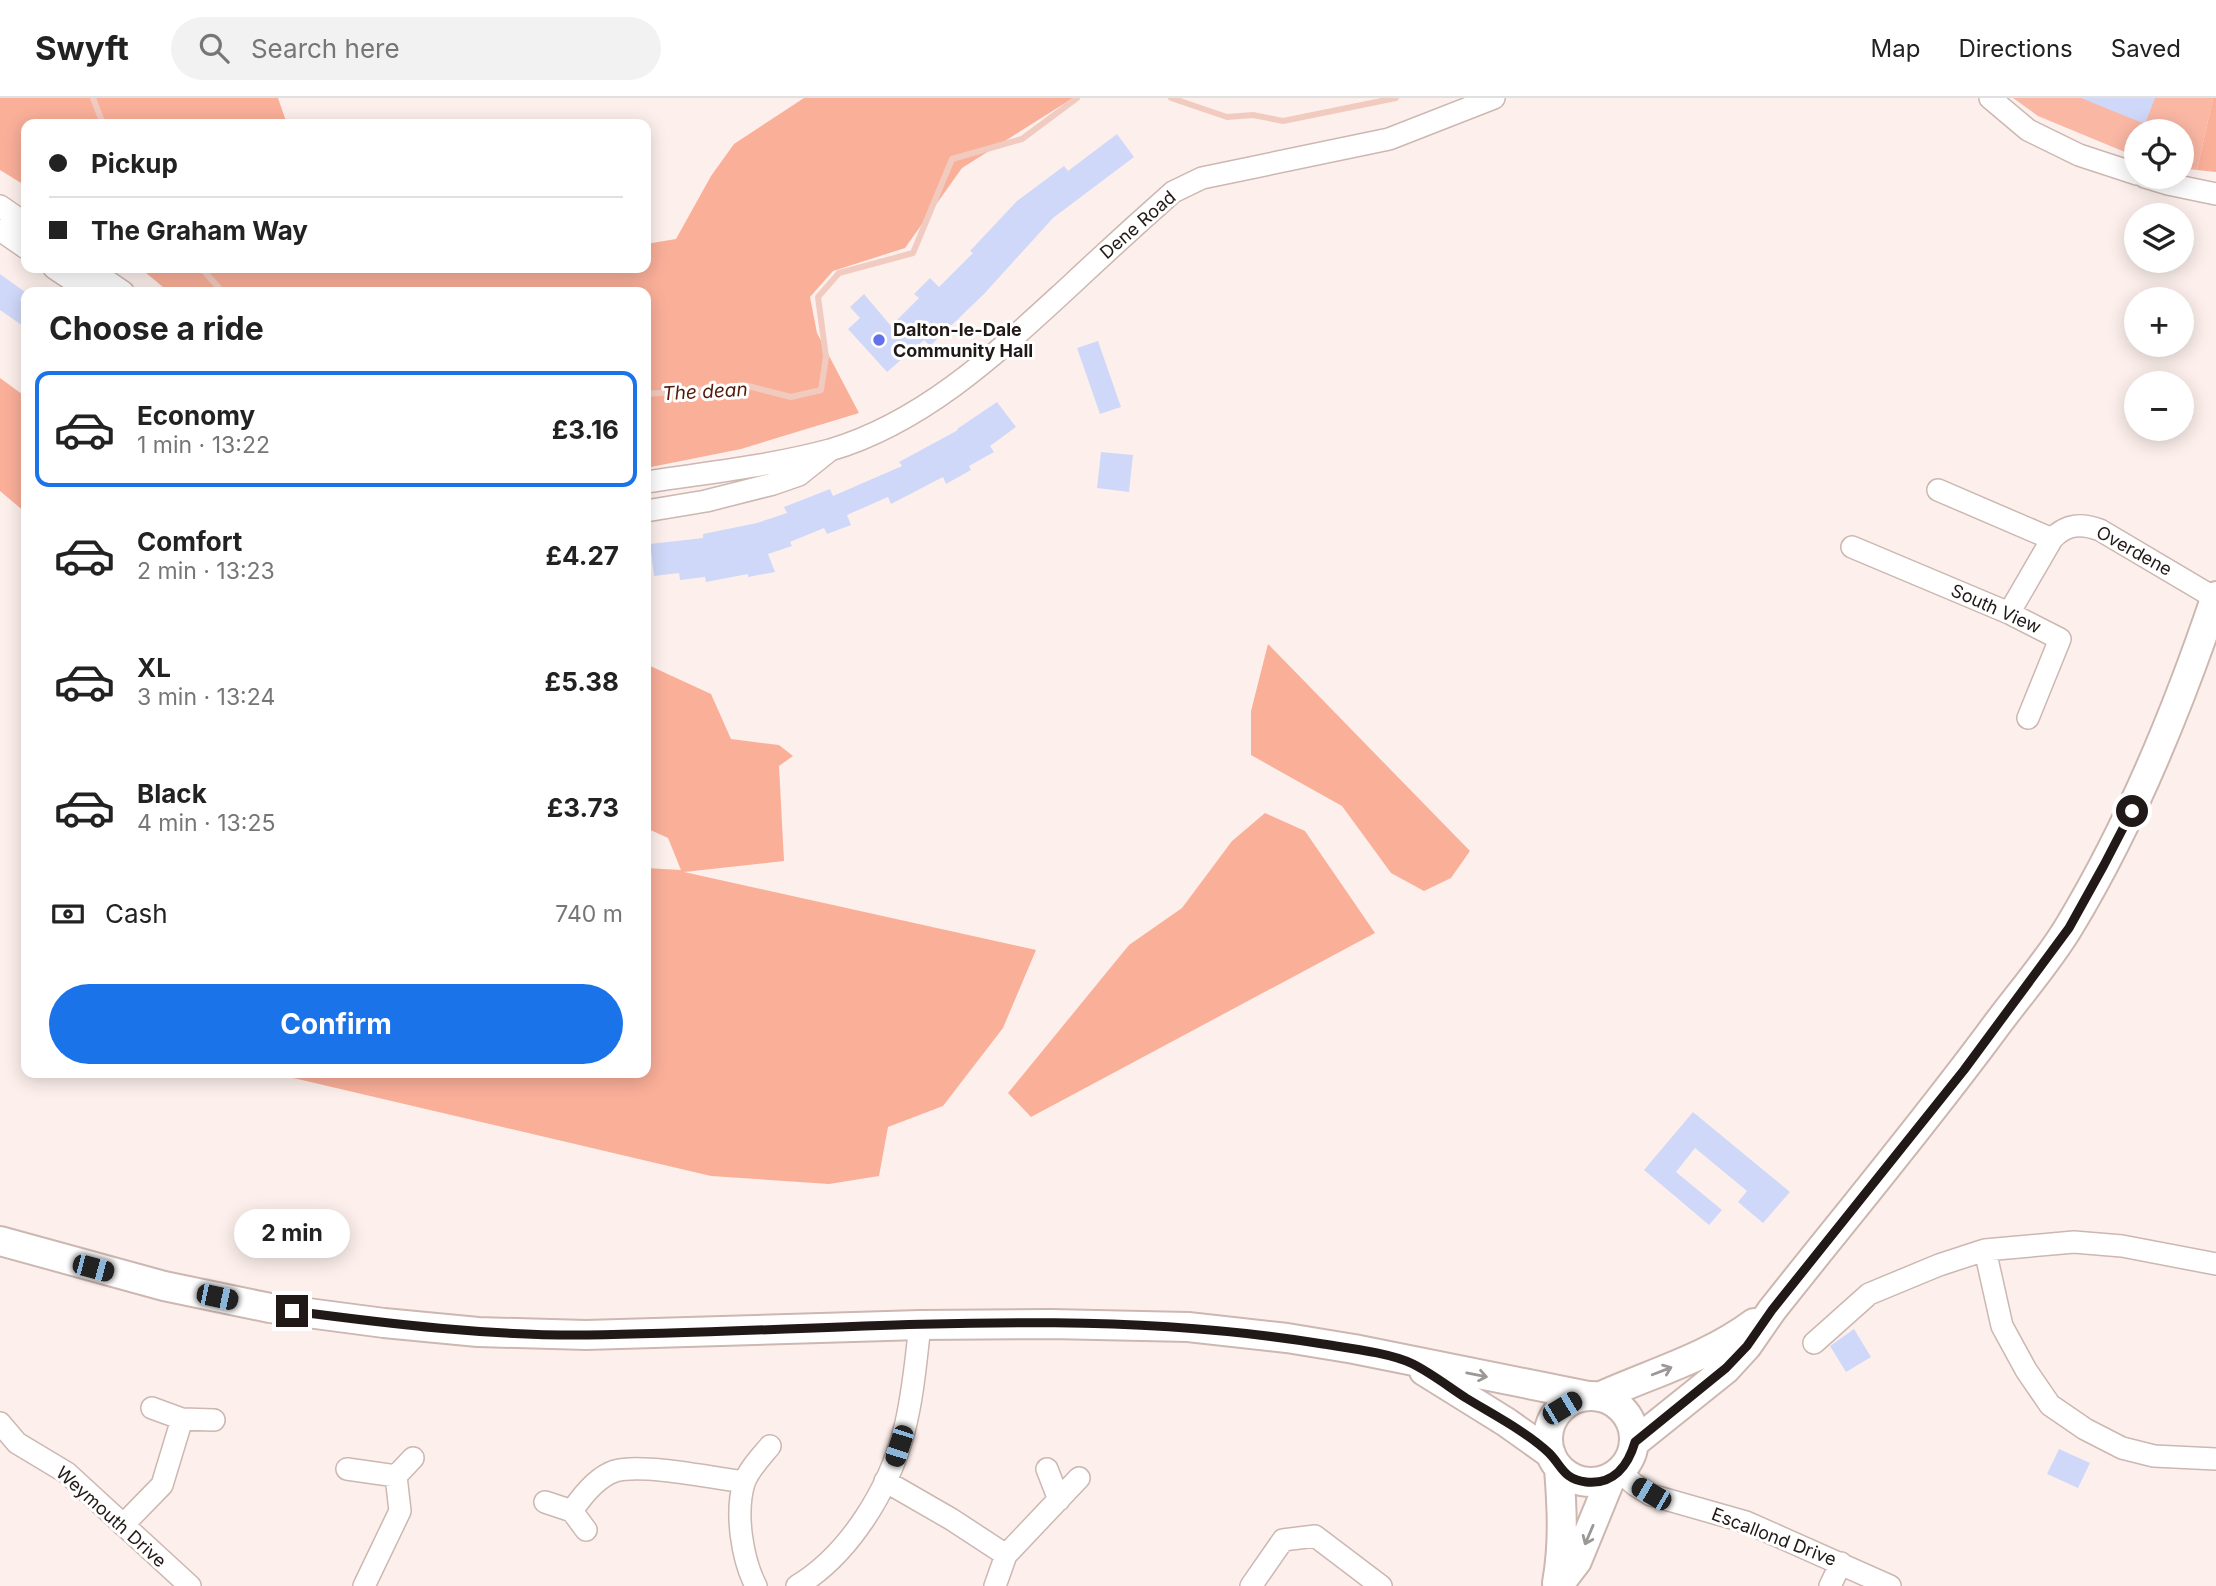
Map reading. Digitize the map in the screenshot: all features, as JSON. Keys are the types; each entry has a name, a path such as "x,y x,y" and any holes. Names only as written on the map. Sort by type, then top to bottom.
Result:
{"main road":[{"path":"1635,1442 1726,1368 1747,1346 1772,1310 1964,1070 2069,928 2132,811 2193,664 2216,597"},
{"path":"0,1241 164,1286 270,1308 397,1325 478,1332 586,1335 920,1325 1051,1324 1188,1328 1287,1338 1354,1349 1593,1396 1614,1402 1626,1413 1633,1426 1635,1442 1630,1458 1615,1475 1577,1561 1557,1586"},
{"path":"1557,1586 1562,1556 1562,1509 1555,1461 1548,1438 1552,1422 1562,1408 1576,1399 1593,1396 1705,1353 1739,1335 1772,1310"},
{"path":"1410,1362 1506,1422 1555,1461 1569,1477 1583,1482 1597,1482 1615,1475"}],"street":[{"name":"Dene Road","path":"651,481 761,464 831,449 894,423 941,395 979,367 1173,192 1202,178 1389,139 1494,98"},
{"path":"1990,98 2028,130 2079,155 2124,170"},
{"path":"2192,189 2216,194"},
{"path":"0,206 21,221"},
{"path":"0,230 21,245"},
{"path":"62,273 82,287"},
{"path":"95,273 116,287"},
{"name":"Dene Road","path":"651,510 706,502 773,484 799,475 831,449"},
{"path":"1938,490 2052,539 2010,613"},
{"name":"Overdene","path":"2052,539 2061,529 2086,525 2100,530 2216,597"},
{"name":"South View","path":"1852,547 2010,613 2060,639 2028,718"},
{"path":"1814,1343 1869,1294 1939,1265 1985,1250 2074,1242 2123,1246 2216,1264"},
{"path":"1985,1250 2002,1326 2026,1370 2050,1405 2085,1429 2122,1448 2154,1456 2216,1460"},
{"path":"797,1586 827,1563 850,1537 870,1510 894,1462 905,1429 920,1325"},
{"path":"152,1408 182,1419 214,1420"},
{"path":"123,1525 162,1485 182,1419"},
{"name":"Weymouth Drive","path":"0,1423 17,1443 67,1473 190,1586"},
{"path":"756,1586 747,1569 741,1542 744,1482 770,1446"},
{"path":"365,1586 400,1511 396,1476 413,1458"},
{"path":"347,1469 396,1476"},
{"path":"572,1511 581,1497 597,1482 615,1471 644,1469 744,1482"},
{"path":"1047,1469 1059,1500"},
{"name":"Escallond Drive","path":"1615,1475 1651,1494 1746,1522 1890,1586"},
{"path":"995,1586 1006,1555 1079,1478"},
{"path":"885,1481 1006,1555"},
{"path":"545,1502 572,1511 586,1530"},
{"path":"1251,1586 1283,1541 1315,1536 1381,1586"},
{"path":"1830,1586 1841,1563"}],"shaded area":[{"path":"0,98 278,98 285,119 21,119 21,183 0,170"},
{"path":"804,98 1073,98 962,168 905,248 833,271 810,297 817,333 859,413 741,449 651,467 651,287 163,287 146,273 651,273 651,243 676,239 711,176 734,144"},
{"path":"2013,98 2213,98 2197,170 2194,170 2194,119 2124,119 2124,152 2038,116"},
{"path":"2213,98 2216,98 2216,172 2197,170"},
{"path":"0,378 21,393 21,509 0,491"},
{"path":"1268,644 1470,851 1451,878 1424,891 1391,873 1342,806 1251,755 1251,711"},
{"path":"651,666 711,694 731,739 779,745 793,756 779,766 784,861 684,872 1036,950 1003,1028 943,1106 888,1127 879,1176 829,1184 711,1176 293,1078 651,1078 651,868 681,870 668,838 651,830"},
{"path":"1265,813 1305,831 1375,933 1031,1117 1008,1093 1129,945 1182,908 1232,841"}],"building":[{"path":"2081,98 2155,98 2147,119 2133,119"},
{"path":"1117,134 1134,157 1053,218 984,294 930,346 924,340 887,372 848,329 860,318 850,307 864,294 891,326 919,298 914,294 930,278 939,287 973,253 970,251 1017,201 1064,166 1068,171"},
{"path":"0,274 21,289 21,325 0,310"},
{"path":"1098,341 1121,407 1100,414 1077,348"},
{"path":"997,402 1016,427 990,446 994,452 969,466 971,470 946,484 943,477 891,504 888,497 847,515 851,525 827,534 824,528 790,542 792,546 768,554 775,572 706,582 705,577 680,580 679,573 654,576 651,544 703,538 703,534 757,523 787,513 784,507 830,489 833,496 902,466 899,462 957,429"},
{"path":"1101,452 1133,455 1129,492 1097,488"},
{"path":"1693,1112 1790,1192 1763,1223 1738,1202 1747,1191 1695,1148 1676,1172 1722,1210 1709,1225 1644,1170"},
{"path":"1854,1329 1871,1357 1846,1372 1830,1346"},
{"path":"2059,1449 2090,1463 2078,1488 2047,1474"}],"waterway":[{"name":"The dean","path":"93,98 101,119"},
{"name":"The dean","path":"651,394 748,386 791,397 821,390 826,357 818,297 839,273 913,253 952,159 1022,139 1077,98"},
{"name":"The dean","path":"1171,98 1227,117 1253,115 1283,121 1396,98"},
{"name":"The dean","path":"206,273 218,287"}],"place":[{"name":"Dalton-le-Dale Community Hall","path":"879,340"}],"route":[{"path":"292,1311 478,1332 586,1335 1051,1324 1188,1328 1287,1338 1410,1362 1506,1422 1550,1454 1569,1477 1583,1482 1597,1482 1620,1472 1630,1458 1635,1442 1726,1368 1747,1346 1772,1310 1964,1070 2069,928 2132,811"}]}
